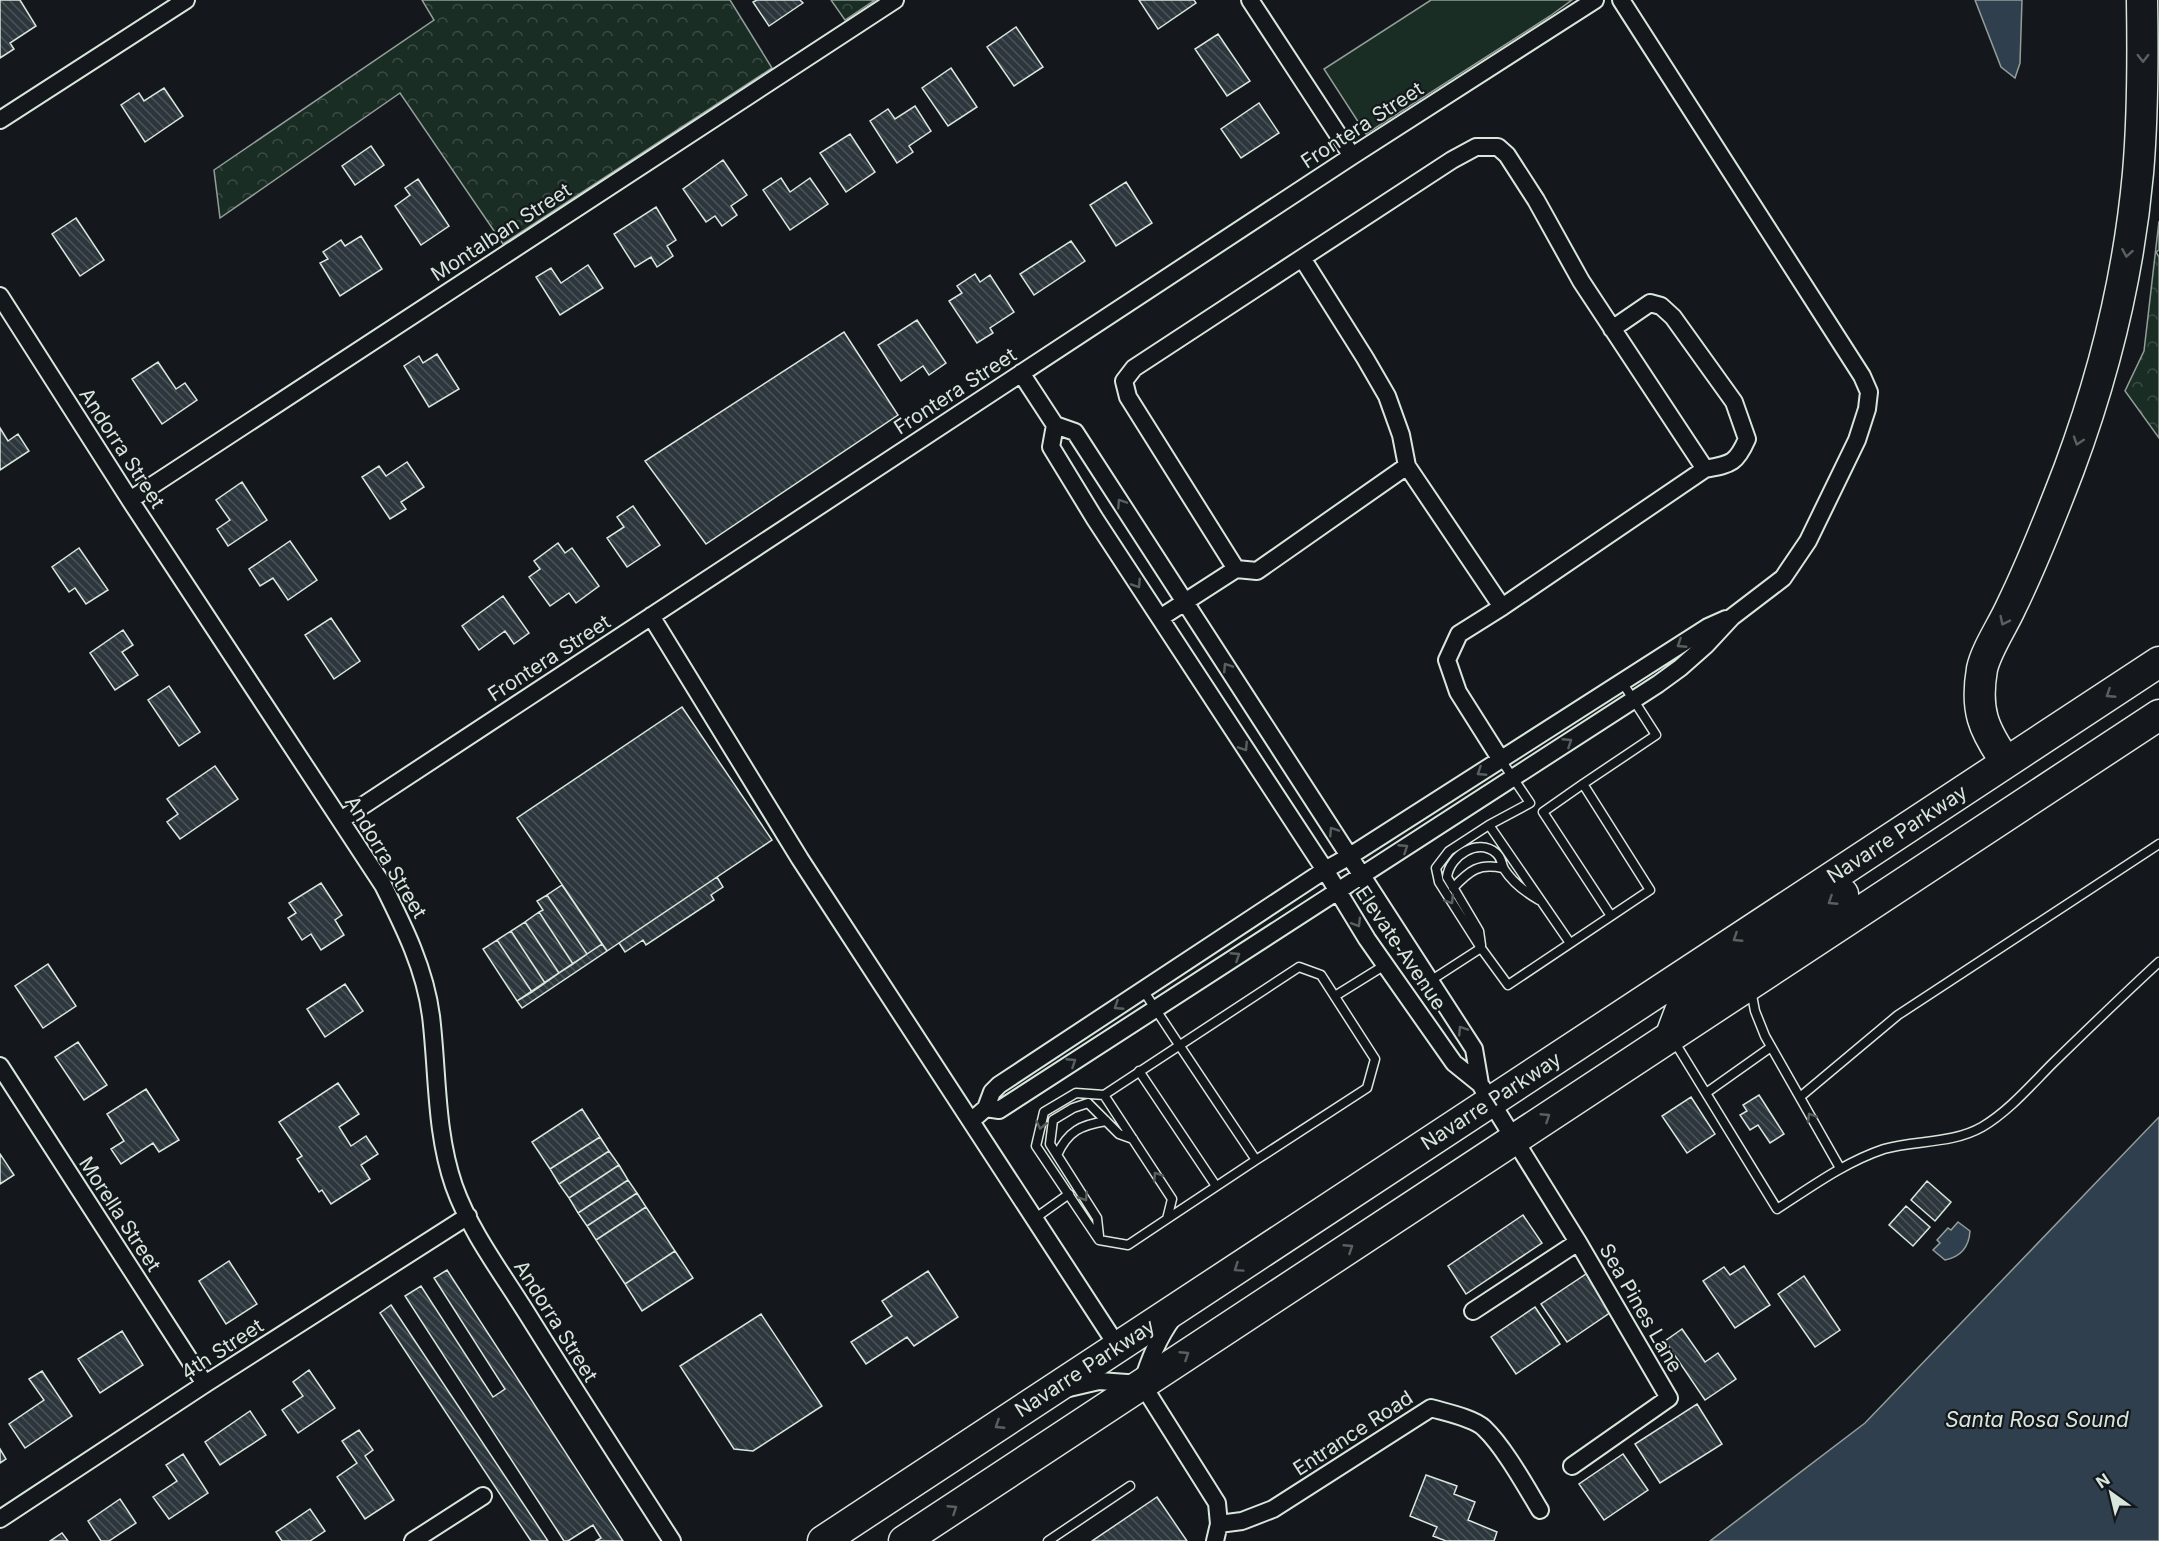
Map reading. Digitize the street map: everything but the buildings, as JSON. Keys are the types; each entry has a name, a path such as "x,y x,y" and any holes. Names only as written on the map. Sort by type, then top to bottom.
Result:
{"highway":[{"path":"2006,762 1991,740 1980,715 1979,693 1983,665 2045,533 2070,464 2114,320 2138,174 2143,104 2142,0"},
{"name":"Navarre Parkway","path":"823,1541 1186,1302 1485,1093 1937,807 2159,662"},
{"path":"904,1541 2159,715"},
{"path":"1671,1035 1682,1006 1695,993 1877,871 1937,807"}],"street":[{"path":"0,120 186,0"},
{"name":"Montalban Street","path":"130,500 895,0"},
{"path":"1250,0 1352,156"},
{"name":"Frontera Street","path":"341,820 1352,156 1595,0"},
{"path":"986,1108 999,1110 1680,668 1732,617 1784,578 1808,541 1857,440 1867,409 1869,392 1851,360 1621,0"},
{"path":"1236,568 1128,397 1124,381 1134,368 1452,160 1476,147 1498,147 1507,155 1536,200 1581,281 1706,469"},
{"path":"1302,258 1387,396 1401,435 1407,466 1502,607"},
{"name":"Andorra Street","path":"0,296 130,500 383,885 409,936 431,1015 443,1151 455,1188 468,1216 592,1418 672,1541"},
{"path":"1501,759 1458,692 1448,660 1459,634 1706,469 1732,463 1740,455 1747,439 1734,402 1673,317 1661,306 1650,303 1612,329"},
{"path":"1022,372 1055,424 1075,432 1474,1049 1485,1093 1514,1139"},
{"name":"Elevate Avenue","path":"1055,424 1051,447 1160,618 1385,965 1454,1063 1485,1093"},
{"path":"1160,618 1236,568 1257,571 1407,466"},
{"path":"651,616 800,859 1118,1347"},
{"path":"971,1121 986,1108 992,1092 999,1085 1324,870 1350,856 1708,627 1732,617"},
{"name":"Morella Street","path":"0,1067 205,1384"},
{"name":"Sea Pines Lane","path":"1514,1139 1578,1242 1669,1398 1572,1466"},
{"name":"4th Street","path":"0,1519 205,1384 468,1216"},
{"path":"1473,1311 1578,1242"},
{"path":"1186,1302 1162,1332 1151,1353 1142,1384 1217,1503 1219,1524 1215,1541"},
{"path":"1051,1391 1099,1382 1142,1384"},
{"name":"Entrance Road","path":"1219,1524 1242,1521 1273,1509 1431,1408 1482,1426 1512,1465 1540,1510"},
{"path":"413,1541 483,1496"}],"lane":[{"path":"1543,812 1656,735 1622,682"},
{"path":"1501,759 1530,803 1543,812 1611,916"},
{"path":"1530,803 1489,825 1449,851 1436,868 1439,882 1481,948 1508,985 1650,891 1583,784"},
{"path":"1489,825 1569,943"},
{"path":"1800,1097 1898,1016 2159,844"},
{"path":"1481,948 1479,931 1447,877 1454,858 1468,850 1482,847 1494,850 1501,857 1503,868 1522,891 1540,900"},
{"path":"1453,888 1477,868 1485,865 1503,868"},
{"path":"1430,981 1481,948"},
{"path":"1671,1035 1777,1209 1840,1168 1867,1155 1899,1145 1967,1134 1991,1121 2159,962"},
{"path":"1335,996 1385,965"},
{"path":"1299,967 1321,975 1335,996 1375,1059 1367,1088 1128,1245 1099,1240 1036,1146 1044,1112 1076,1093 1104,1095 1299,967"},
{"path":"1750,984 1755,1011 1772,1047 1840,1168"},
{"path":"1143,990 1256,1160"},
{"path":"1706,1093 1772,1047"},
{"path":"1139,1071 1216,1186"},
{"path":"1104,1095 1172,1199 1167,1220"},
{"path":"1099,1240 1097,1218 1050,1144 1053,1120 1073,1108 1088,1103 1119,1134 1133,1140"},
{"path":"1057,1155 1064,1140 1086,1124 1106,1121"},
{"path":"1034,1219 1069,1194"},
{"path":"1048,1541 1130,1486"}],"green space":[{"path":"422,0 730,0 772,68 503,244 400,93 220,218 214,170 434,20"},
{"path":"831,0 875,0 845,20"},
{"path":"1431,0 1572,0 1366,134 1324,69"},
{"path":"2159,221 2159,250 2156,252 2159,257 2159,438 2125,391 2144,351"}],"water":[{"path":"1975,0 2022,0 2020,63 2015,78 2001,67"},
{"name":"Santa Rosa Sound","path":"2159,1117 2159,1541 1710,1541 1865,1423"},
{"path":"1958,1222 1970,1231 1968,1242 1959,1254 1945,1260 1933,1250 1940,1243 1937,1240 1948,1228 1951,1230"}]}
